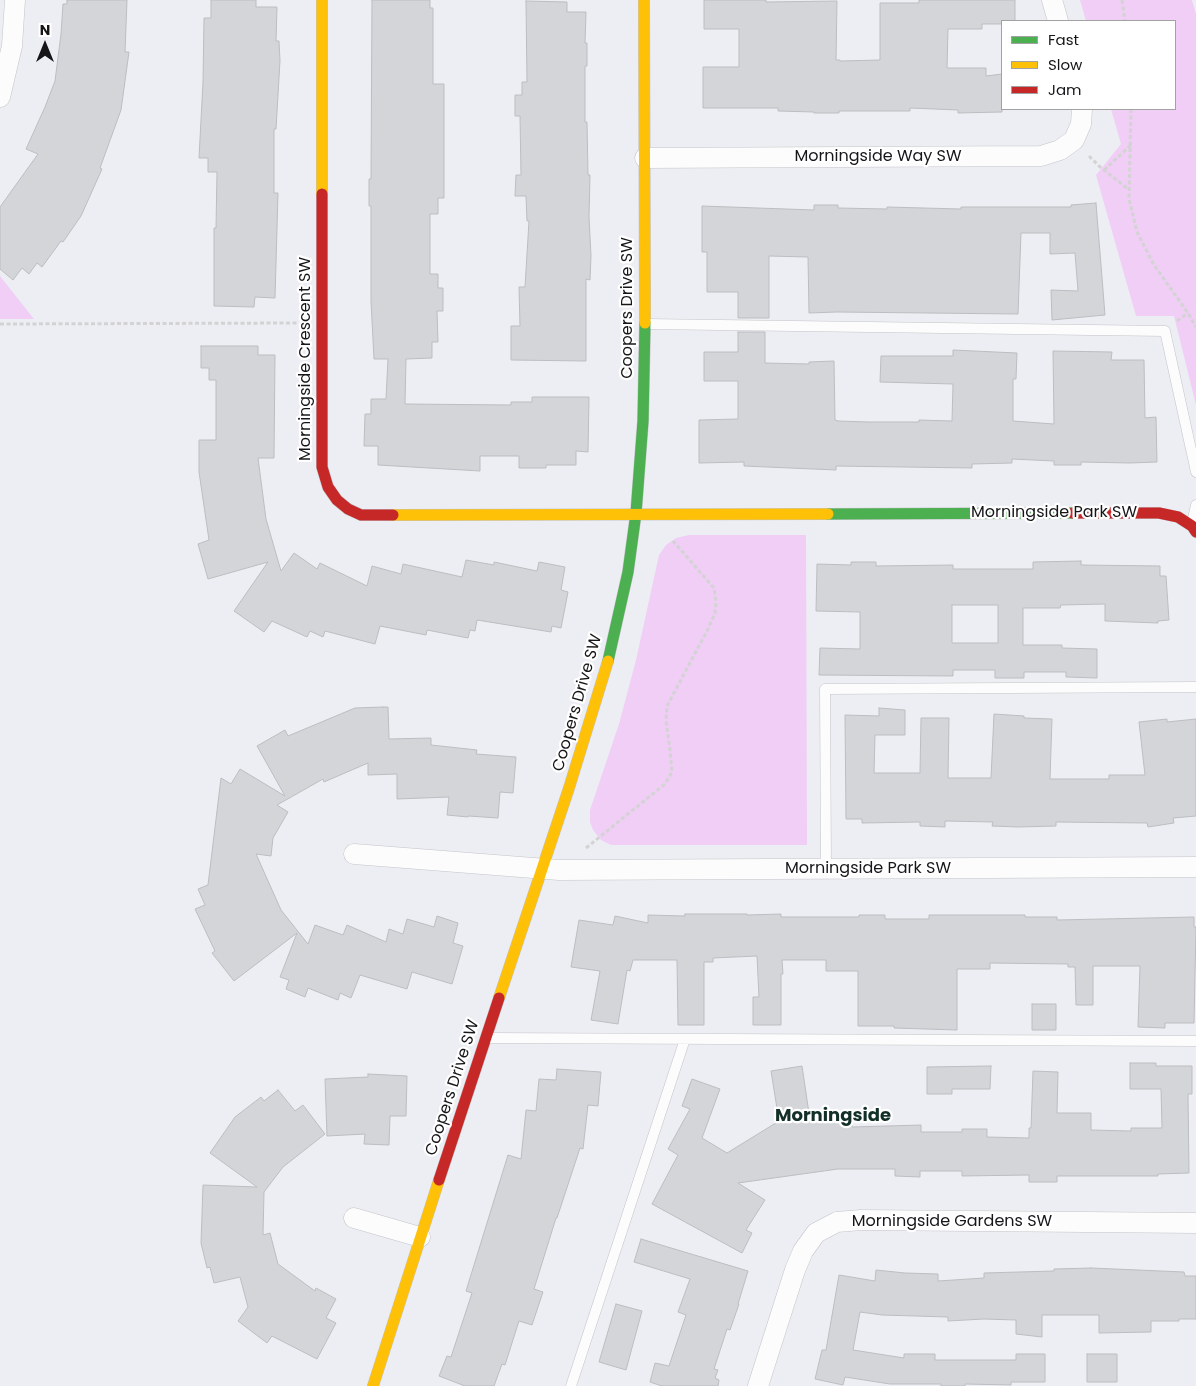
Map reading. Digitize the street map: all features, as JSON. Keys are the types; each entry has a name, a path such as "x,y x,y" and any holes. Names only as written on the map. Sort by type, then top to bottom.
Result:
{"street":[{"path":"0,98 12,46 16,0"},
{"name":"Morningside Crescent SW","path":"322,0 322,467 328,487 337,500 348,509 361,515 636,513"},
{"name":"Coopers Drive SW","path":"373,1386 486,1038 550,870 570,788 612,648 628,572 636,513 643,421 645,324 644,0"},
{"path":"1052,0 1058,20"},
{"path":"1074,140 1082,124 1082,110"},
{"name":"Morningside Way SW","path":"645,158 1041,156 1060,150 1074,140"},
{"name":"Morningside Park SW","path":"636,513 1159,513 1178,517 1194,529"},
{"name":"Morningside Park SW","path":"354,854 550,870 1196,867"},
{"path":"354,1218 420,1238"},
{"name":"Morningside Gardens SW","path":"758,1386 795,1270 803,1251 816,1233 836,1222 871,1220 1196,1223"}],"lane":[{"path":"645,324 1165,330 1196,472"},
{"path":"1194,529 1196,505"},
{"path":"826,869 824,690 1196,686"},
{"path":"486,1038 1196,1041"},
{"path":"571,1386 685,1039"}],"path":[{"path":"1122,0 1125,20"},
{"path":"1131,110 1129,198 1137,232 1154,265 1196,326"},
{"path":"1074,140 1104,170 1129,190"},
{"path":"1104,170 1131,144"},
{"path":"0,324 322,323"},
{"path":"550,870 665,784 672,772 666,720 667,706 707,631 715,613 716,601 714,588 670,538"}],"shaded area":[{"path":"1080,0 1192,0 1196,14 1196,405 1174,316 1136,316 1096,175 1121,144 1111,110 1176,110 1176,20 1086,20"},
{"path":"0,276 34,319 0,319"},
{"path":"689,535 806,535 807,845 611,845 601,840 593,830 590,822 590,810 619,724 636,660 659,555 666,545 676,538"}],"building":[{"path":"67,0 127,0 125,52 129,52 121,110 100,168 102,169 81,216 42,267 37,263 29,274 22,268 13,280 0,269 0,207 38,154 26,149 55,81 63,4 67,4"},
{"path":"211,0 256,0 256,7 277,7 276,41 279,41 280,61 276,129 274,129 274,193 278,193 275,298 255,297 254,307 214,306 214,228 216,228 217,172 208,172 208,158 199,158 204,18 211,18"},
{"path":"372,0 430,0 430,8 433,8 433,84 444,84 444,198 438,198 438,214 430,214 430,274 438,274 438,288 443,288 443,311 437,311 438,342 432,342 432,358 406,359 405,404 511,405 511,402 532,402 532,397 589,397 588,452 576,451 576,465 546,465 546,468 519,468 519,456 480,456 480,471 378,465 378,446 364,446 365,414 371,414 371,399 386,399 388,359 374,359 371,301 371,206 369,206 369,179 371,179"},
{"path":"704,0 766,0 766,2 837,1 836,60 880,60 880,3 919,3 919,0 1015,0 1015,20 1001,20 1001,24 982,24 982,29 948,29 947,68 986,68 986,76 1001,74 1002,112 958,113 958,110 910,108 910,111 814,113 778,111 778,108 703,108 703,67 739,67 739,29 704,29"},
{"path":"526,1 567,2 567,12 586,12 585,122 587,122 588,175 590,175 589,217 591,256 590,280 586,279 586,361 511,360 511,326 520,326 519,287 525,287 529,221 527,221 526,196 515,196 516,175 521,175 520,116 515,116 515,95 522,95 522,82 527,82"},
{"path":"1096,203 1105,315 1052,320 1051,290 1078,291 1075,253 1050,254 1050,233 1021,233 1018,314 809,313 808,257 769,256 769,318 738,318 738,292 707,292 707,252 702,252 702,206 814,210 814,205 838,205 838,208 961,209 961,207 1071,207 1071,205"},
{"path":"738,332 765,332 765,363 809,364 809,362 834,361 835,420 838,421 952,421 953,384 880,382 881,356 953,356 953,350 1017,353 1016,379 1013,379 1013,421 1054,424 1053,351 1112,352 1111,360 1144,360 1145,418 1156,417 1157,462 1081,462 1081,465 1054,465 1054,461 1012,459 1012,463 972,464 972,468 836,466 836,470 744,466 744,462 699,463 699,420 738,419 738,381 704,381 704,352 738,352"},
{"path":"201,346 258,346 258,355 275,355 274,458 258,458 266,519 281,571 294,553 317,569 320,563 367,586 372,566 401,574 403,564 462,577 466,560 494,565 494,562 537,571 539,562 565,567 561,590 568,592 561,628 552,626 551,632 477,620 475,631 470,630 468,638 427,630 426,635 380,626 375,644 325,631 323,637 310,631 307,637 272,621 264,632 234,611 268,562 208,579 198,544 209,540 199,472 199,440 216,440 216,380 209,380 209,368 201,368"},
{"path":"1081,561 1081,565 1160,566 1160,576 1166,576 1169,620 1158,621 1158,623 1105,621 1105,604 1061,605 1060,608 1023,608 1023,645 1062,645 1062,648 1097,649 1097,678 1066,677 1066,672 1024,672 1024,678 995,678 995,670 953,670 953,676 819,675 820,648 860,649 860,612 816,611 817,564 851,565 851,562 876,562 876,566 953,565 953,569 1033,569 1033,562","holes":["952,605 998,605 998,643 952,643"]},
{"path":"388,707 389,739 431,738 431,745 477,750 476,754 516,757 513,793 500,792 498,818 447,815 449,797 397,799 397,774 368,775 368,763 324,782 323,779 277,805 288,812 273,838 271,856 256,854 281,910 308,944 315,925 343,935 347,925 386,942 389,929 403,934 407,919 434,927 437,916 458,923 453,943 463,946 452,984 412,972 407,989 360,975 351,998 340,993 338,1000 308,988 305,997 286,989 289,980 280,977 297,933 234,981 212,953 215,951 195,909 205,905 198,889 208,885 221,778 231,784 240,769 285,796 257,746 285,730 288,736 355,708"},
{"path":"879,708 905,710 905,735 875,735 874,773 920,773 921,718 949,718 948,778 991,778 994,714 1052,719 1050,779 1109,779 1109,775 1145,775 1139,722 1167,719 1167,722 1196,719 1196,816 1173,818 1174,823 1148,827 1147,823 1056,822 1056,826 1018,827 992,826 993,822 945,821 945,827 920,826 920,822 862,823 862,819 846,819 845,715 879,716"},
{"path":"685,914 781,914 781,917 885,915 885,919 929,919 929,915 1025,915 1025,917 1057,917 1057,920 1194,917 1194,927 1196,927 1194,1023 1165,1023 1165,1028 1138,1027 1140,966 1093,966 1093,1005 1076,1005 1075,967 1068,967 1068,964 990,963 990,969 957,969 957,1030 858,1026 858,971 826,971 826,960 782,960 781,1025 753,1025 753,997 759,997 757,956 713,958 713,962 704,962 704,1025 678,1025 677,960 633,960 630,971 627,970 618,1024 591,1020 600,971 571,967 579,920 613,925 615,916 648,923 648,915 685,916"},
{"path":"1032,1004 1056,1004 1056,1030 1032,1030"},
{"path":"1130,1063 1156,1063 1156,1066 1192,1066 1192,1094 1188,1094 1189,1173 1158,1174 1158,1176 1057,1176 1057,1182 1029,1182 1029,1175 962,1176 962,1171 920,1171 920,1177 895,1176 895,1169 838,1169 738,1183 765,1200 746,1230 752,1233 742,1253 652,1204 678,1155 668,1149 690,1109 682,1106 692,1079 720,1089 702,1138 727,1153 779,1121 771,1071 802,1066 810,1120 852,1122 852,1127 921,1125 921,1132 962,1132 962,1129 987,1129 987,1137 1029,1138 1033,1071 1058,1072 1057,1113 1091,1113 1091,1130 1131,1131 1131,1128 1162,1128 1161,1089 1130,1089"},
{"path":"991,1066 990,1089 952,1089 952,1094 927,1094 927,1067"},
{"path":"557,1069 601,1072 598,1106 588,1105 583,1149 580,1148 534,1289 543,1292 532,1325 519,1321 505,1365 502,1364 494,1386 465,1386 439,1376 447,1356 451,1357 472,1293 466,1291 508,1155 521,1159 526,1110 536,1111 539,1079 556,1080"},
{"path":"368,1074 407,1076 406,1116 390,1116 389,1145 364,1144 365,1134 327,1136 325,1079 368,1077"},
{"path":"278,1090 295,1111 303,1105 325,1134 283,1167 264,1192 263,1235 270,1233 278,1264 315,1291 316,1288 336,1299 326,1318 336,1323 317,1359 272,1336 267,1343 238,1321 248,1307 240,1277 214,1283 210,1267 207,1268 201,1243 203,1185 257,1187 210,1153 235,1117 261,1097 264,1101"},
{"path":"641,1239 748,1271 730,1330 727,1329 714,1369 718,1370 715,1378 719,1380 718,1386 662,1386 650,1382 655,1363 669,1366 686,1315 678,1312 690,1279 634,1262"},
{"path":"1091,1268 1184,1272 1185,1276 1196,1276 1196,1319 1151,1321 1151,1332 1099,1333 1099,1315 1042,1315 1042,1337 1016,1334 1016,1320 948,1321 948,1317 882,1315 860,1312 853,1350 904,1358 904,1354 935,1354 935,1360 1016,1360 1016,1354 1045,1354 1045,1382 1011,1382 1011,1385 965,1384 965,1386 941,1386 941,1384 890,1384 845,1377 843,1385 815,1379 822,1350 826,1350 839,1275 875,1281 876,1270 938,1274 938,1281 984,1278 984,1273"},
{"path":"616,1304 642,1311 626,1370 599,1362"},
{"path":"1087,1354 1117,1354 1117,1382 1087,1382"}],"traffic: fast":[{"path":"608,661 628,572 636,513 643,421 645,323"},
{"path":"828,514 1073,513"}],"traffic: slow":[{"path":"322,0 322,194"},
{"path":"644,0 645,323"},
{"path":"393,515 828,514"},
{"path":"499,998 569,788 608,661"},
{"path":"373,1386 439,1180"}],"traffic: jam":[{"path":"322,194 322,467 328,487 337,500 348,509 361,515 393,515"},
{"path":"1073,513 1159,513 1178,517 1192,526 1196,532"},
{"path":"439,1180 499,998"}],"district":[{"name":"Morningside","path":"833,1116"}]}
